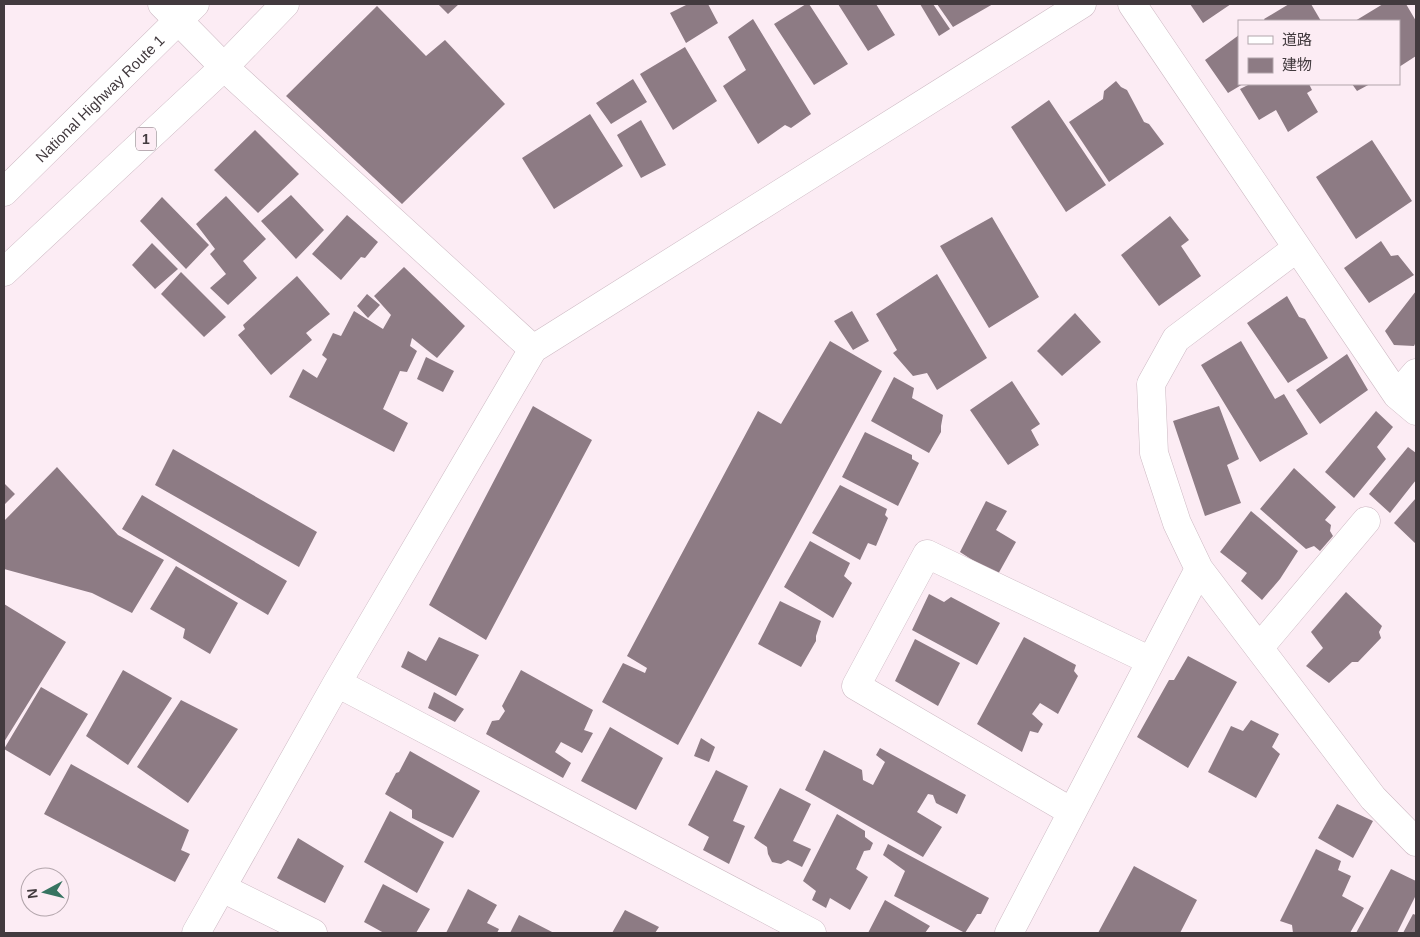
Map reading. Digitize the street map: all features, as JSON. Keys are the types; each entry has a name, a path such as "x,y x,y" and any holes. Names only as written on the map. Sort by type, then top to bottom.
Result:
{"main road":[{"name":"1","path":"4,272 224,67 286,4"},
{"path":"196,933 337,683 533,349 1082,4"},
{"path":"1132,4 1297,248 1407,403"},
{"path":"179,9 224,67 533,349"},
{"name":"National Highway Route 1","path":"4,192 179,9"},
{"path":"1297,248 1176,339 1151,384 1154,453 1177,523 1198,569 1373,798 1416,842"},
{"path":"1407,403 1416,373"},
{"path":"1259,648 1366,521"},
{"path":"1072,812 856,686 927,554 1151,661"},
{"path":"1009,933 1198,569"},
{"path":"337,683 812,933"},
{"path":"222,888 313,933"}],"building":[{"path":"438,4 459,4 448,14"},
{"path":"688,4 708,4 718,23 686,43 670,13"},
{"path":"809,4 848,64 814,85 774,24"},
{"path":"838,4 876,4 895,35 868,51"},
{"path":"920,4 933,4 950,29 939,36"},
{"path":"937,4 993,4 953,27"},
{"path":"1190,4 1231,4 1203,23"},
{"path":"1289,4 1311,4 1320,20 1264,20"},
{"path":"1383,4 1406,4 1416,21 1416,56 1400,66 1400,20 1357,20"},
{"path":"377,6 426,56 445,40 505,104 402,204 286,96"},
{"path":"753,19 811,114 791,128 785,125 758,144 723,86 746,70 728,37"},
{"path":"1238,36 1238,85 1241,85 1228,93 1205,60"},
{"path":"685,47 717,101 673,130 640,74"},
{"path":"633,79 647,102 611,124 596,103"},
{"path":"1116,81 1127,90 1144,122 1149,124 1164,144 1109,182 1069,122 1103,99 1104,91"},
{"path":"1248,85 1310,85 1312,90 1307,93 1318,112 1288,132 1276,110 1259,120 1240,89"},
{"path":"1353,85 1368,85 1357,91"},
{"path":"1049,100 1106,185 1066,212 1011,127"},
{"path":"590,114 623,166 554,209 522,158"},
{"path":"641,120 666,165 641,178 617,135"},
{"path":"255,130 299,174 258,213 214,170"},
{"path":"1372,140 1412,201 1356,239 1316,177"},
{"path":"291,195 324,230 296,259 261,221"},
{"path":"226,196 266,239 243,261 257,278 228,305 210,288 226,274 210,254 215,249 196,224"},
{"path":"162,197 209,245 186,269 140,221"},
{"path":"347,215 378,242 365,258 361,257 341,280 312,254"},
{"path":"1170,216 1189,240 1181,246 1201,276 1159,306 1121,255"},
{"path":"992,217 1039,297 989,328 940,246"},
{"path":"1381,241 1391,256 1398,255 1414,275 1369,303 1344,268"},
{"path":"152,243 178,269 155,289 132,265"},
{"path":"404,267 465,326 437,358 412,338 410,346 417,351 407,372 400,371 383,409 408,423 394,452 289,397 303,369 317,378 327,359 322,355 333,333 341,336 354,311 383,329 391,315 374,296"},
{"path":"181,272 226,317 204,337 161,294"},
{"path":"937,274 987,358 937,390 927,373 913,376 893,353 897,350 876,314"},
{"path":"297,276 330,314 306,333 312,340 271,375 238,335 245,329 243,325"},
{"path":"1416,291 1416,342 1414,346 1394,345 1385,331"},
{"path":"367,294 380,305 368,318 357,306"},
{"path":"1287,296 1299,317 1305,319 1328,358 1288,383 1247,323"},
{"path":"852,311 869,341 853,350 834,321"},
{"path":"1075,313 1101,342 1062,376 1037,351"},
{"path":"830,341 882,371 678,745 602,702 623,663 645,673 647,668 627,656 758,411 781,424"},
{"path":"1241,341 1275,399 1284,394 1308,434 1260,462 1201,365"},
{"path":"1347,354 1368,390 1320,424 1296,390"},
{"path":"426,357 454,371 443,392 417,379"},
{"path":"894,377 914,388 912,398 943,415 941,432 929,453 871,421"},
{"path":"1012,381 1040,424 1031,430 1039,445 1008,465 970,410"},
{"path":"533,406 592,440 486,640 429,605"},
{"path":"1219,406 1239,459 1227,465 1241,503 1205,516 1173,421"},
{"path":"1376,411 1393,427 1377,447 1386,459 1354,498 1325,472"},
{"path":"865,432 912,455 912,459 919,463 898,506 842,477"},
{"path":"1408,447 1416,453 1416,480 1390,513 1369,494"},
{"path":"173,449 317,532 299,567 155,485"},
{"path":"57,467 118,535 164,560 132,613 92,593 4,569 4,521"},
{"path":"1294,468 1336,507 1325,520 1331,525 1330,531 1333,536 1320,551 1314,546 1306,549 1260,509"},
{"path":"4,483 15,494 4,505"},
{"path":"840,485 887,509 885,515 888,518 876,546 868,543 860,560 812,533"},
{"path":"142,495 287,581 268,615 122,529"},
{"path":"1416,498 1416,544 1394,523"},
{"path":"986,501 1007,511 996,530 1016,542 997,576 960,552"},
{"path":"1251,511 1298,551 1280,579 1262,600 1241,581 1247,573 1220,552"},
{"path":"810,541 850,563 844,576 852,583 833,618 784,587"},
{"path":"176,566 238,603 210,654 183,638 185,629 150,609"},
{"path":"1346,592 1382,626 1379,632 1381,638 1358,662 1352,662 1329,683 1306,666 1323,648 1311,632"},
{"path":"929,594 944,602 951,597 1000,623 977,665 912,630"},
{"path":"780,601 821,621 816,641 801,667 758,644"},
{"path":"4,604 66,642 4,742"},
{"path":"439,637 479,655 456,696 401,667 408,651 426,661"},
{"path":"1024,637 1076,665 1074,671 1078,676 1058,714 1040,703 1032,714 1043,724 1038,733 1030,731 1022,752 977,724"},
{"path":"915,639 960,663 938,706 895,681"},
{"path":"1188,656 1237,682 1188,768 1137,737 1169,680 1174,680"},
{"path":"123,670 172,698 128,765 86,736"},
{"path":"521,670 593,710 584,730 593,733 582,753 561,742 555,752 571,763 563,778 486,734 492,721 499,720 505,711 502,706"},
{"path":"41,687 88,714 50,776 4,749"},
{"path":"434,692 464,709 455,722 428,708"},
{"path":"181,700 238,729 188,803 137,767"},
{"path":"1251,720 1279,734 1272,747 1280,754 1256,798 1208,772 1231,726 1243,731"},
{"path":"610,727 663,758 636,810 581,781"},
{"path":"701,738 715,747 709,762 694,756"},
{"path":"880,748 966,795 957,814 936,803 933,795 928,794 917,812 942,827 923,857 805,790 824,750 862,770 863,780 873,785 885,762 876,755"},
{"path":"410,751 480,791 453,838 412,818 412,810 385,794"},
{"path":"71,764 189,830 181,850 190,854 175,882 44,814"},
{"path":"716,770 748,786 733,821 745,826 729,864 703,850 709,837 688,825"},
{"path":"780,788 811,804 793,841 811,849 802,867 788,860 781,864 772,862 767,847 754,838"},
{"path":"1337,804 1373,821 1353,858 1318,838"},
{"path":"390,811 444,842 417,893 364,862"},
{"path":"837,814 865,831 865,837 873,843 870,850 864,851 856,869 868,877 850,910 830,898 826,908 812,900 816,891 803,881"},
{"path":"298,838 344,866 325,903 277,878"},
{"path":"888,844 989,898 981,914 977,914 965,933 894,896 905,871 883,855"},
{"path":"1316,849 1341,861 1338,870 1351,876 1342,896 1364,908 1350,933 1293,933 1292,925 1280,921"},
{"path":"1134,866 1197,900 1180,933 1098,933"},
{"path":"1391,869 1416,881 1416,895 1397,933 1356,933"},
{"path":"383,884 430,909 416,933 384,933 364,922"},
{"path":"468,889 497,905 487,923 499,929 497,933 446,933"},
{"path":"885,900 930,926 925,933 868,933"},
{"path":"625,910 659,927 655,933 612,933"},
{"path":"1413,914 1416,915 1416,933 1403,933"},
{"path":"519,915 554,933 510,933"}]}
